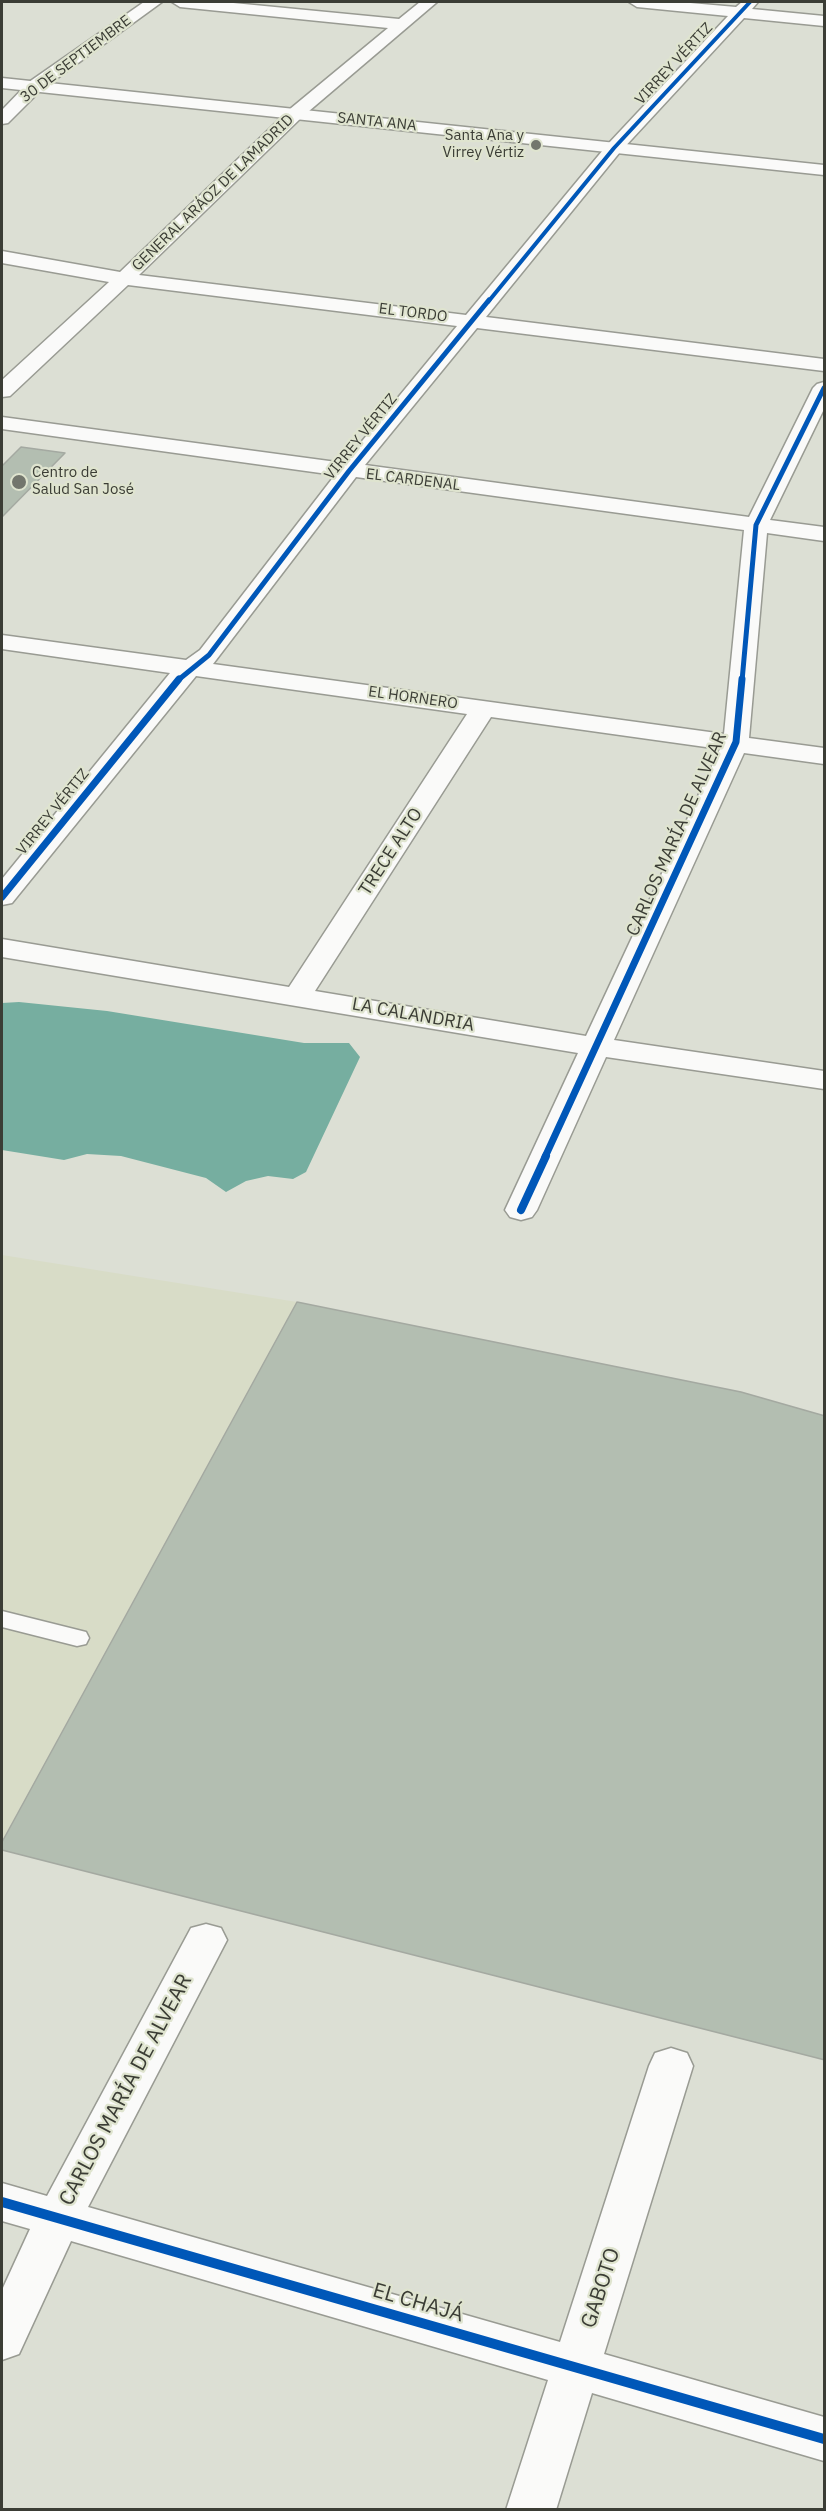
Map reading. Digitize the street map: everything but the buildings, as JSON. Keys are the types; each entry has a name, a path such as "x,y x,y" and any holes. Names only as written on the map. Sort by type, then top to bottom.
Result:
{"street":[{"name":"30 DE SEPTIEMBRE","path":"2,119 35,86 154,2"},
{"path":"180,2 401,24"},
{"name":"GENERAL ARÁOZ DE LAMADRID","path":"2,390 124,279 296,113 429,2"},
{"path":"637,2 745,7 825,21"},
{"name":"VIRREY VÉRTIZ","path":"2,897 182,676 209,655 349,471 614,148 745,7"},
{"name":"SANTA ANA","path":"2,83 825,170"},
{"name":"EL TORDO","path":"2,257 124,279 475,320 825,365"},
{"name":"CARLOS MARÍA DE ALVEAR","path":"521,1210 736,742 756,525 825,388"},
{"name":"EL CARDENAL","path":"2,423 825,534"},
{"name":"EL HORNERO","path":"2,642 825,756"},
{"name":"TRECE ALTO","path":"298,995 484,708"},
{"name":"LA CALANDRIA","path":"2,948 298,995 597,1047 825,1080"},
{"name":"CARLOS MARÍA DE ALVEAR","path":"2,2338 57,2219 206,1940"},
{"name":"GABOTO","path":"531,2510 670,2066"},
{"name":"EL CHAJÁ","path":"2,2202 825,2439"}],"lane":[{"path":"2,1619 77,1638"}],"shaded area":[{"path":"2,1255 297,1302 741,1392 824,1416 824,2060 2,1850"}],"water":[{"path":"19,1002 107,1011 304,1043 349,1043 360,1057 306,1172 293,1179 268,1176 246,1181 226,1192 206,1178 121,1156 87,1154 64,1160 2,1150 2,1003"}],"cycle path":[{"path":"2,897 181,676 209,655 349,471 614,148 750,2"},
{"path":"521,1210 736,742 756,525 824,388"},
{"path":"2,2202 824,2439"}],"place":[{"name":"Santa Ana y Virrey Vértiz","path":"536,145"},
{"name":"Centro de Salud San José","path":"19,482"}]}
